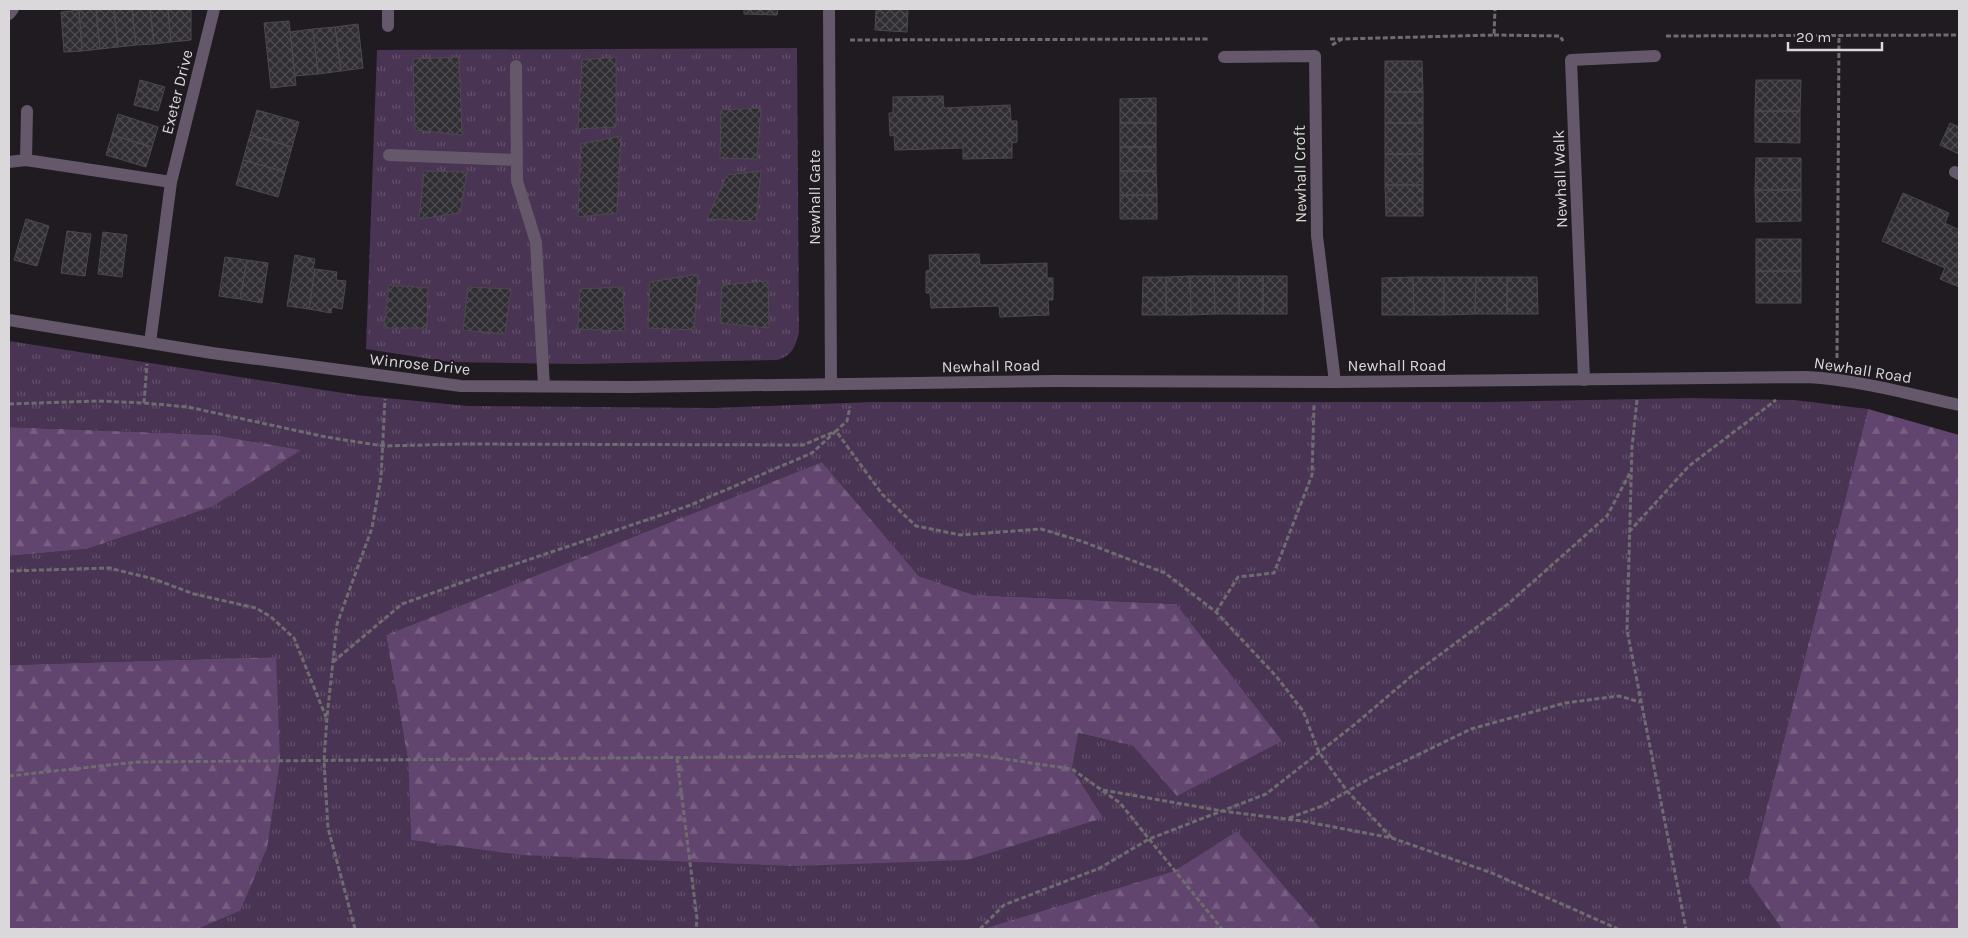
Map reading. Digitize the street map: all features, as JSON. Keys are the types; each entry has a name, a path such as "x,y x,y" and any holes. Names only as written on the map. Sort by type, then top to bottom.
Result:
{"street":[{"path":"9,14 13,9"},
{"name":"Exeter Drive","path":"150,343 171,182 214,9"},
{"path":"388,9 388,26"},
{"name":"Newhall Gate","path":"829,9 831,384"},
{"path":"1224,57 1315,56"},
{"name":"Newhall Croft","path":"1315,56 1317,236 1335,382"},
{"path":"1571,60 1655,56"},
{"name":"Newhall Walk","path":"1571,60 1584,380"},
{"path":"516,66 517,181 536,242 544,386"},
{"path":"26,160 27,111"},
{"path":"390,155 517,160"},
{"path":"9,162 26,160 171,182"},
{"name":"Winrose Drive","path":"9,320 150,343 460,386 831,384"},
{"name":"Newhall Road","path":"831,384 1055,381 1335,382 1807,377 1837,379 1959,405"}],"path":[{"path":"1494,35 1495,9"},
{"path":"1322,39 1494,35 1570,36"},
{"path":"1837,379 1839,35"},
{"path":"1660,36 1959,35"},
{"path":"1560,36 1571,60"},
{"path":"829,40 1214,39"},
{"path":"1315,56 1342,39"},
{"path":"144,402 150,343"},
{"path":"355,929 328,828 324,761 336,624 372,528 381,477 386,377"},
{"path":"1628,532 1689,466 1807,377"},
{"path":"1639,379 1631,471 1626,630 1686,929"},
{"path":"1216,612 1238,577 1274,573 1312,475 1315,382"},
{"path":"332,662 402,604 688,506 812,453 847,421 853,384"},
{"path":"9,404 98,401 144,402 188,408 326,437 382,446 462,444 803,445 836,431"},
{"path":"836,431 882,494 916,526 961,535 1041,529 1081,541 1165,573 1216,612 1276,676 1303,712 1319,752 1347,791 1392,838"},
{"path":"980,929 1004,905 1100,868 1148,838 1266,794 1414,674 1508,604 1607,516 1631,471"},
{"path":"9,571 109,568 154,579 194,594 256,608 271,617 294,638 327,717"},
{"path":"1287,819 1322,806 1372,777 1470,729 1565,703 1618,696 1640,702"},
{"path":"9,776 137,762 977,755 1072,769 1120,803 1222,929"},
{"path":"678,758 697,919 696,929"},
{"path":"1101,790 1222,811 1287,819 1392,838 1492,873 1618,929"}],"green space":[{"path":"797,48 799,333 794,347 786,356 777,360 578,364 450,362 366,349 377,50"},
{"path":"9,341 356,395 468,406 714,408 871,402 1486,402 1691,398 1794,400 1868,409 1748,881 1782,929 1321,929 1237,831 1174,871 982,929 198,929 240,911 276,657 9,665 9,556 87,549 212,507 300,450 214,435 9,427","holes":["822,462 919,576 974,595 1176,604 1177,795 1133,746 1077,733 1072,769 1102,818 411,840 408,760 386,635"]},
{"path":"1868,409 1959,435 1959,929 1782,929 1748,881"},
{"path":"9,427 215,435 301,450 212,507 87,549 9,556"},
{"path":"822,462 919,576 974,595 1176,604 1282,741 1177,796 1133,746 1078,733 1072,769 1103,818 967,860 796,866 522,855 411,840 408,760 386,635"},
{"path":"276,657 280,761 267,848 240,911 198,929 9,929 9,665"},
{"path":"1237,831 1321,929 982,929 1174,871"}],"building":[{"path":"96,9 114,9 118,47 100,49"},
{"path":"96,9 100,49 82,51 79,10"},
{"path":"114,9 132,9 136,45 118,47"},
{"path":"132,9 150,9 154,44 136,45"},
{"path":"150,9 168,9 171,42 154,44"},
{"path":"168,9 191,9 191,40 171,42"},
{"path":"744,9 778,9 777,15 744,14"},
{"path":"876,9 908,9 907,32 875,30"},
{"path":"79,10 82,51 64,52 61,12"},
{"path":"289,21 296,85 271,88 264,23"},
{"path":"358,24 363,68 341,71 335,27"},
{"path":"335,27 341,71 318,74 313,29"},
{"path":"313,29 318,74 295,76 290,32"},
{"path":"459,57 462,135 415,130 413,59"},
{"path":"616,57 616,127 578,129 582,60"},
{"path":"1385,61 1422,61 1423,92 1385,92"},
{"path":"140,80 165,87 158,111 134,105"},
{"path":"1756,80 1801,80 1800,111 1755,111"},
{"path":"1385,92 1423,92 1423,123 1385,123"},
{"path":"943,96 944,108 1010,105 1011,121 1017,121 1017,142 1012,143 1012,158 963,159 963,148 895,150 894,135 890,136 889,113 893,113 893,97"},
{"path":"1156,98 1156,123 1120,123 1120,99"},
{"path":"761,108 757,159 720,158 721,110"},
{"path":"257,110 299,122 292,147 250,135"},
{"path":"1755,111 1800,111 1800,143 1755,142"},
{"path":"118,114 158,127 152,147 112,135"},
{"path":"1120,123 1156,123 1156,147 1120,147"},
{"path":"1385,123 1423,123 1423,154 1385,154"},
{"path":"1950,123 1959,127 1959,154 1940,145"},
{"path":"112,135 152,147 146,167 106,155"},
{"path":"250,135 292,147 285,172 243,160"},
{"path":"621,136 617,213 578,217 581,144"},
{"path":"1120,147 1156,147 1156,171 1120,171"},
{"path":"1385,154 1423,154 1423,185 1385,185"},
{"path":"1756,158 1801,158 1801,190 1755,190"},
{"path":"243,160 285,172 278,197 236,185"},
{"path":"424,171 467,172 460,213 419,219"},
{"path":"761,171 756,221 707,219 727,175"},
{"path":"1120,171 1156,171 1157,195 1120,195"},
{"path":"1385,185 1423,185 1423,216 1386,216"},
{"path":"1755,190 1801,190 1801,221 1756,222"},
{"path":"1903,193 1949,213 1945,223 1959,230 1959,287 1940,279 1945,268 1882,241"},
{"path":"1120,195 1157,195 1157,219 1120,219"},
{"path":"26,219 49,226 37,266 14,260"},
{"path":"67,231 91,234 85,276 61,273"},
{"path":"103,232 127,235 122,277 98,274"},
{"path":"1756,239 1801,239 1801,271 1756,271"},
{"path":"979,254 980,265 1047,263 1047,278 1053,278 1053,300 1048,300 1049,315 1000,317 999,306 931,308 930,293 926,293 926,271 930,270 929,255"},
{"path":"295,255 315,259 309,309 287,306"},
{"path":"225,257 247,260 240,299 219,296"},
{"path":"247,260 268,263 262,303 240,299"},
{"path":"315,269 337,272 336,280 346,281 342,309 332,307 331,313 309,309"},
{"path":"1756,271 1801,271 1801,303 1756,303"},
{"path":"698,274 694,330 648,328 650,282"},
{"path":"1190,276 1214,276 1215,314 1191,315"},
{"path":"1190,276 1191,315 1166,315 1166,277"},
{"path":"1214,276 1239,276 1239,314 1215,314"},
{"path":"1239,276 1263,276 1263,314 1239,314"},
{"path":"1263,276 1287,276 1287,314 1263,314"},
{"path":"1143,277 1166,277 1166,315 1142,315"},
{"path":"1413,277 1414,315 1382,315 1382,278"},
{"path":"1413,277 1444,277 1444,315 1414,315"},
{"path":"1444,277 1476,277 1475,314 1444,315"},
{"path":"1476,277 1507,277 1507,314 1475,314"},
{"path":"1507,277 1537,277 1538,314 1507,314"},
{"path":"768,281 769,328 720,323 722,285"},
{"path":"389,285 428,288 427,328 384,328"},
{"path":"468,287 511,289 505,334 463,330"},
{"path":"623,287 625,331 578,329 580,289"}]}
